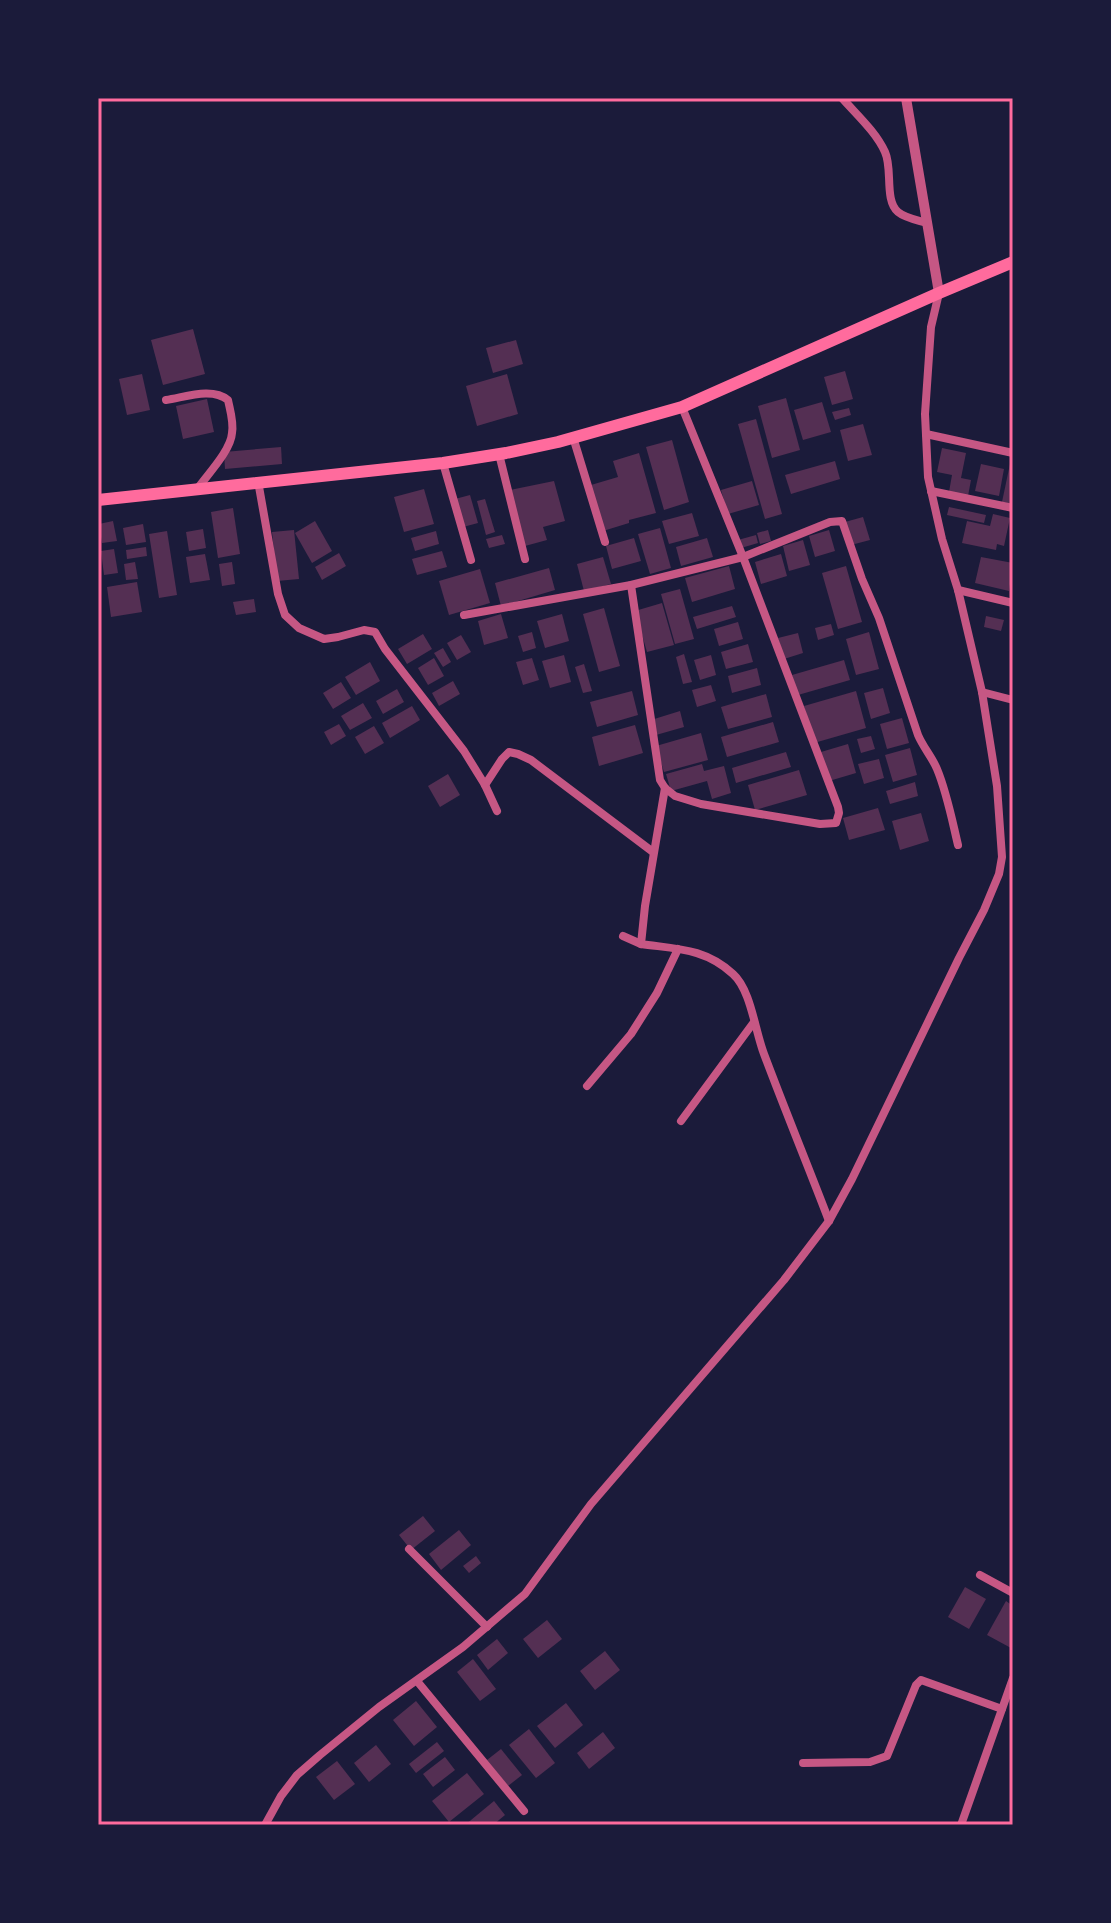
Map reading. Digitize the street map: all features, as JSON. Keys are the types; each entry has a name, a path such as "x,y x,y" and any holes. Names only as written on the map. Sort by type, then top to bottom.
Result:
{"main road":[{"path":"98,500 443,463 573,437 682,407 1013,262"}],"street":[{"path":"842,98 884,150 890,170 891,203 895,209 907,217 927,223"},
{"path":"265,1825 297,1775 525,1594 591,1504 776,1290 829,1221 852,1179 999,874 1001,845 997,786 982,692 931,491 925,414 931,327 939,293 906,98"},
{"path":"166,400 211,393 220,394 228,400 232,437 198,488"},
{"path":"631,585 660,780 665,788 675,796 716,807 820,824 836,823 838,807 682,407"},
{"path":"926,434 1013,453"},
{"path":"573,437 605,542"},
{"path":"499,454 525,559"},
{"path":"443,463 471,560"},
{"path":"258,481 278,594 285,615 299,628 324,639 372,630 455,738 485,785 497,811"},
{"path":"931,491 1013,508"},
{"path":"464,615 631,585 743,557 830,522 842,521 879,618 918,735 936,765 958,845"},
{"path":"958,590 1013,603"},
{"path":"982,692 1013,700"},
{"path":"485,785 509,752 518,754 531,760 653,852"},
{"path":"641,944 665,788"},
{"path":"623,936 641,944 693,951 711,957 736,976 829,1221"},
{"path":"587,1086 631,1034 657,993 678,949"},
{"path":"681,1121 754,1022"},
{"path":"409,1549 487,1627"},
{"path":"980,1575 1013,1593"},
{"path":"961,1825 1013,1678"},
{"path":"803,1763 870,1762 887,1756 916,1685 921,1680 1002,1709"},
{"path":"417,1681 524,1811"}],"building":[{"path":"193,329 205,374 163,385 151,340"},
{"path":"516,340 523,364 493,373 486,348"},
{"path":"845,371 853,399 832,405 824,377"},
{"path":"142,374 150,410 127,415 119,379"},
{"path":"507,374 518,414 477,426 466,386"},
{"path":"786,398 800,450 772,458 758,406"},
{"path":"207,399 214,432 183,439 176,406"},
{"path":"822,402 831,432 803,440 794,410"},
{"path":"849,408 851,415 835,420 832,412"},
{"path":"756,419 782,514 765,519 738,424"},
{"path":"863,424 872,455 848,461 840,430"},
{"path":"672,440 689,502 664,510 646,447"},
{"path":"281,447 282,464 225,469 224,452"},
{"path":"942,448 966,453 961,478 971,480 968,496 949,492 952,475 937,472"},
{"path":"639,453 656,513 603,531 591,485 618,477 613,461"},
{"path":"835,461 840,479 791,494 785,475"},
{"path":"981,464 1004,469 999,496 975,491"},
{"path":"1010,464 1013,464 1013,504 1002,502"},
{"path":"554,481 565,521 543,527 547,540 525,546 510,490"},
{"path":"752,481 759,505 728,514 721,490"},
{"path":"424,489 434,524 404,532 394,497"},
{"path":"470,495 478,523 463,527 455,499"},
{"path":"485,499 495,532 486,535 477,501"},
{"path":"949,507 986,515 984,523 947,515"},
{"path":"233,508 240,554 218,558 211,512"},
{"path":"692,513 699,536 669,544 662,521"},
{"path":"993,514 1010,518 1004,546 997,544 996,550 962,543 967,521 990,526"},
{"path":"863,517 870,540 851,545 845,522"},
{"path":"113,521 117,541 102,543 99,524"},
{"path":"315,521 332,551 312,563 295,533"},
{"path":"143,524 146,542 126,545 123,528"},
{"path":"660,528 671,568 650,574 638,534"},
{"path":"203,529 206,548 189,551 186,532"},
{"path":"294,530 299,579 277,581 272,532"},
{"path":"768,530 771,541 760,544 757,533"},
{"path":"829,530 835,551 815,557 809,536"},
{"path":"167,531 177,595 159,598 149,534"},
{"path":"436,531 439,544 415,551 411,538"},
{"path":"502,535 505,544 489,548 486,539"},
{"path":"756,535 758,543 741,548 738,540"},
{"path":"634,538 641,561 612,569 606,546"},
{"path":"707,538 713,557 681,566 676,547"},
{"path":"803,540 810,565 789,571 783,546"},
{"path":"146,547 147,556 127,559 126,550"},
{"path":"114,549 118,573 104,575 101,551"},
{"path":"442,551 447,567 417,575 412,559"},
{"path":"339,553 346,566 322,580 315,567"},
{"path":"205,554 210,580 190,583 186,557"},
{"path":"781,554 787,576 761,584 755,562"},
{"path":"603,557 611,584 584,591 577,564"},
{"path":"981,557 1013,563 1009,591 975,583"},
{"path":"135,562 138,579 126,580 124,564"},
{"path":"232,562 235,584 222,586 219,564"},
{"path":"729,566 735,589 692,602 685,578"},
{"path":"846,566 862,622 838,629 822,573"},
{"path":"549,568 555,590 501,606 495,583"},
{"path":"480,569 490,603 449,615 439,581"},
{"path":"137,582 142,612 111,617 107,587"},
{"path":"680,589 694,639 675,644 661,594"},
{"path":"254,599 256,612 236,615 233,602"},
{"path":"662,603 674,645 647,652 635,611"},
{"path":"732,606 736,617 697,629 693,617"},
{"path":"604,608 620,666 599,672 583,614"},
{"path":"501,614 508,638 484,645 478,621"},
{"path":"562,614 569,641 545,648 537,621"},
{"path":"986,616 1004,620 1001,631 984,627"},
{"path":"738,622 743,639 719,646 714,629"},
{"path":"831,624 834,635 818,640 815,628"},
{"path":"532,632 536,648 523,652 518,636"},
{"path":"869,632 879,669 856,675 846,639"},
{"path":"798,633 803,653 784,659 778,638"},
{"path":"423,634 432,649 407,664 398,649"},
{"path":"461,635 471,652 457,660 447,643"},
{"path":"748,644 753,662 726,669 721,652"},
{"path":"443,648 451,662 443,667 434,653"},
{"path":"684,654 692,682 683,684 676,657"},
{"path":"564,655 571,682 550,688 542,661"},
{"path":"711,655 716,675 700,680 694,660"},
{"path":"434,658 444,676 428,685 418,668"},
{"path":"532,658 539,680 523,685 516,662"},
{"path":"844,660 850,680 798,695 792,675"},
{"path":"370,662 380,681 356,695 345,677"},
{"path":"584,664 592,691 583,693 575,667"},
{"path":"757,668 761,685 732,693 728,676"},
{"path":"453,681 460,694 439,706 432,693"},
{"path":"341,682 351,698 333,709 323,693"},
{"path":"711,685 716,701 697,707 692,690"},
{"path":"883,688 890,713 871,719 864,693"},
{"path":"397,689 404,702 383,714 376,701"},
{"path":"632,691 638,715 597,727 590,702"},
{"path":"856,691 866,728 814,743 804,706"},
{"path":"766,694 772,717 728,729 721,707"},
{"path":"363,703 372,718 350,730 341,716"},
{"path":"412,706 420,720 390,738 382,723"},
{"path":"680,711 684,727 656,735 651,720"},
{"path":"902,718 909,743 887,749 880,724"},
{"path":"773,722 779,742 727,757 721,737"},
{"path":"339,724 346,736 331,745 324,732"},
{"path":"635,725 643,753 599,766 592,737"},
{"path":"374,726 384,743 365,754 355,737"},
{"path":"701,733 708,760 664,772 656,746"},
{"path":"871,736 875,749 861,753 857,739"},
{"path":"848,744 856,773 829,781 821,752"},
{"path":"910,748 917,775 893,782 885,755"},
{"path":"786,752 791,767 736,783 732,768"},
{"path":"879,759 884,778 864,784 858,764"},
{"path":"702,764 704,771 724,766 731,793 712,799 707,781 671,791 666,774"},
{"path":"799,770 807,795 755,810 748,785"},
{"path":"448,774 460,795 440,807 428,786"},
{"path":"915,782 918,796 890,804 886,791"},
{"path":"878,808 885,830 849,840 843,818"},
{"path":"921,813 929,841 900,850 892,821"},
{"path":"423,1516 435,1531 411,1550 399,1535"},
{"path":"459,1530 471,1545 441,1570 429,1554"},
{"path":"476,1556 481,1563 469,1573 463,1566"},
{"path":"965,1587 986,1599 969,1629 948,1617"},
{"path":"1006,1601 1013,1606 1011,1648 987,1635"},
{"path":"547,1620 562,1639 538,1658 523,1639"},
{"path":"497,1639 508,1653 488,1670 477,1655"},
{"path":"605,1651 620,1670 595,1690 580,1671"},
{"path":"473,1659 496,1689 480,1701 457,1672"},
{"path":"416,1701 437,1727 414,1746 393,1720"},
{"path":"566,1703 583,1725 555,1748 537,1726"},
{"path":"529,1729 555,1763 536,1778 509,1745"},
{"path":"603,1732 615,1748 589,1769 577,1753"},
{"path":"437,1742 444,1751 416,1773 409,1764"},
{"path":"376,1745 391,1764 369,1782 354,1763"},
{"path":"501,1749 522,1775 508,1786 487,1760"},
{"path":"445,1757 455,1770 433,1787 423,1774"},
{"path":"337,1761 355,1784 334,1800 316,1777"},
{"path":"467,1773 484,1794 449,1822 432,1801"},
{"path":"494,1801 505,1815 493,1825 465,1825"}]}
